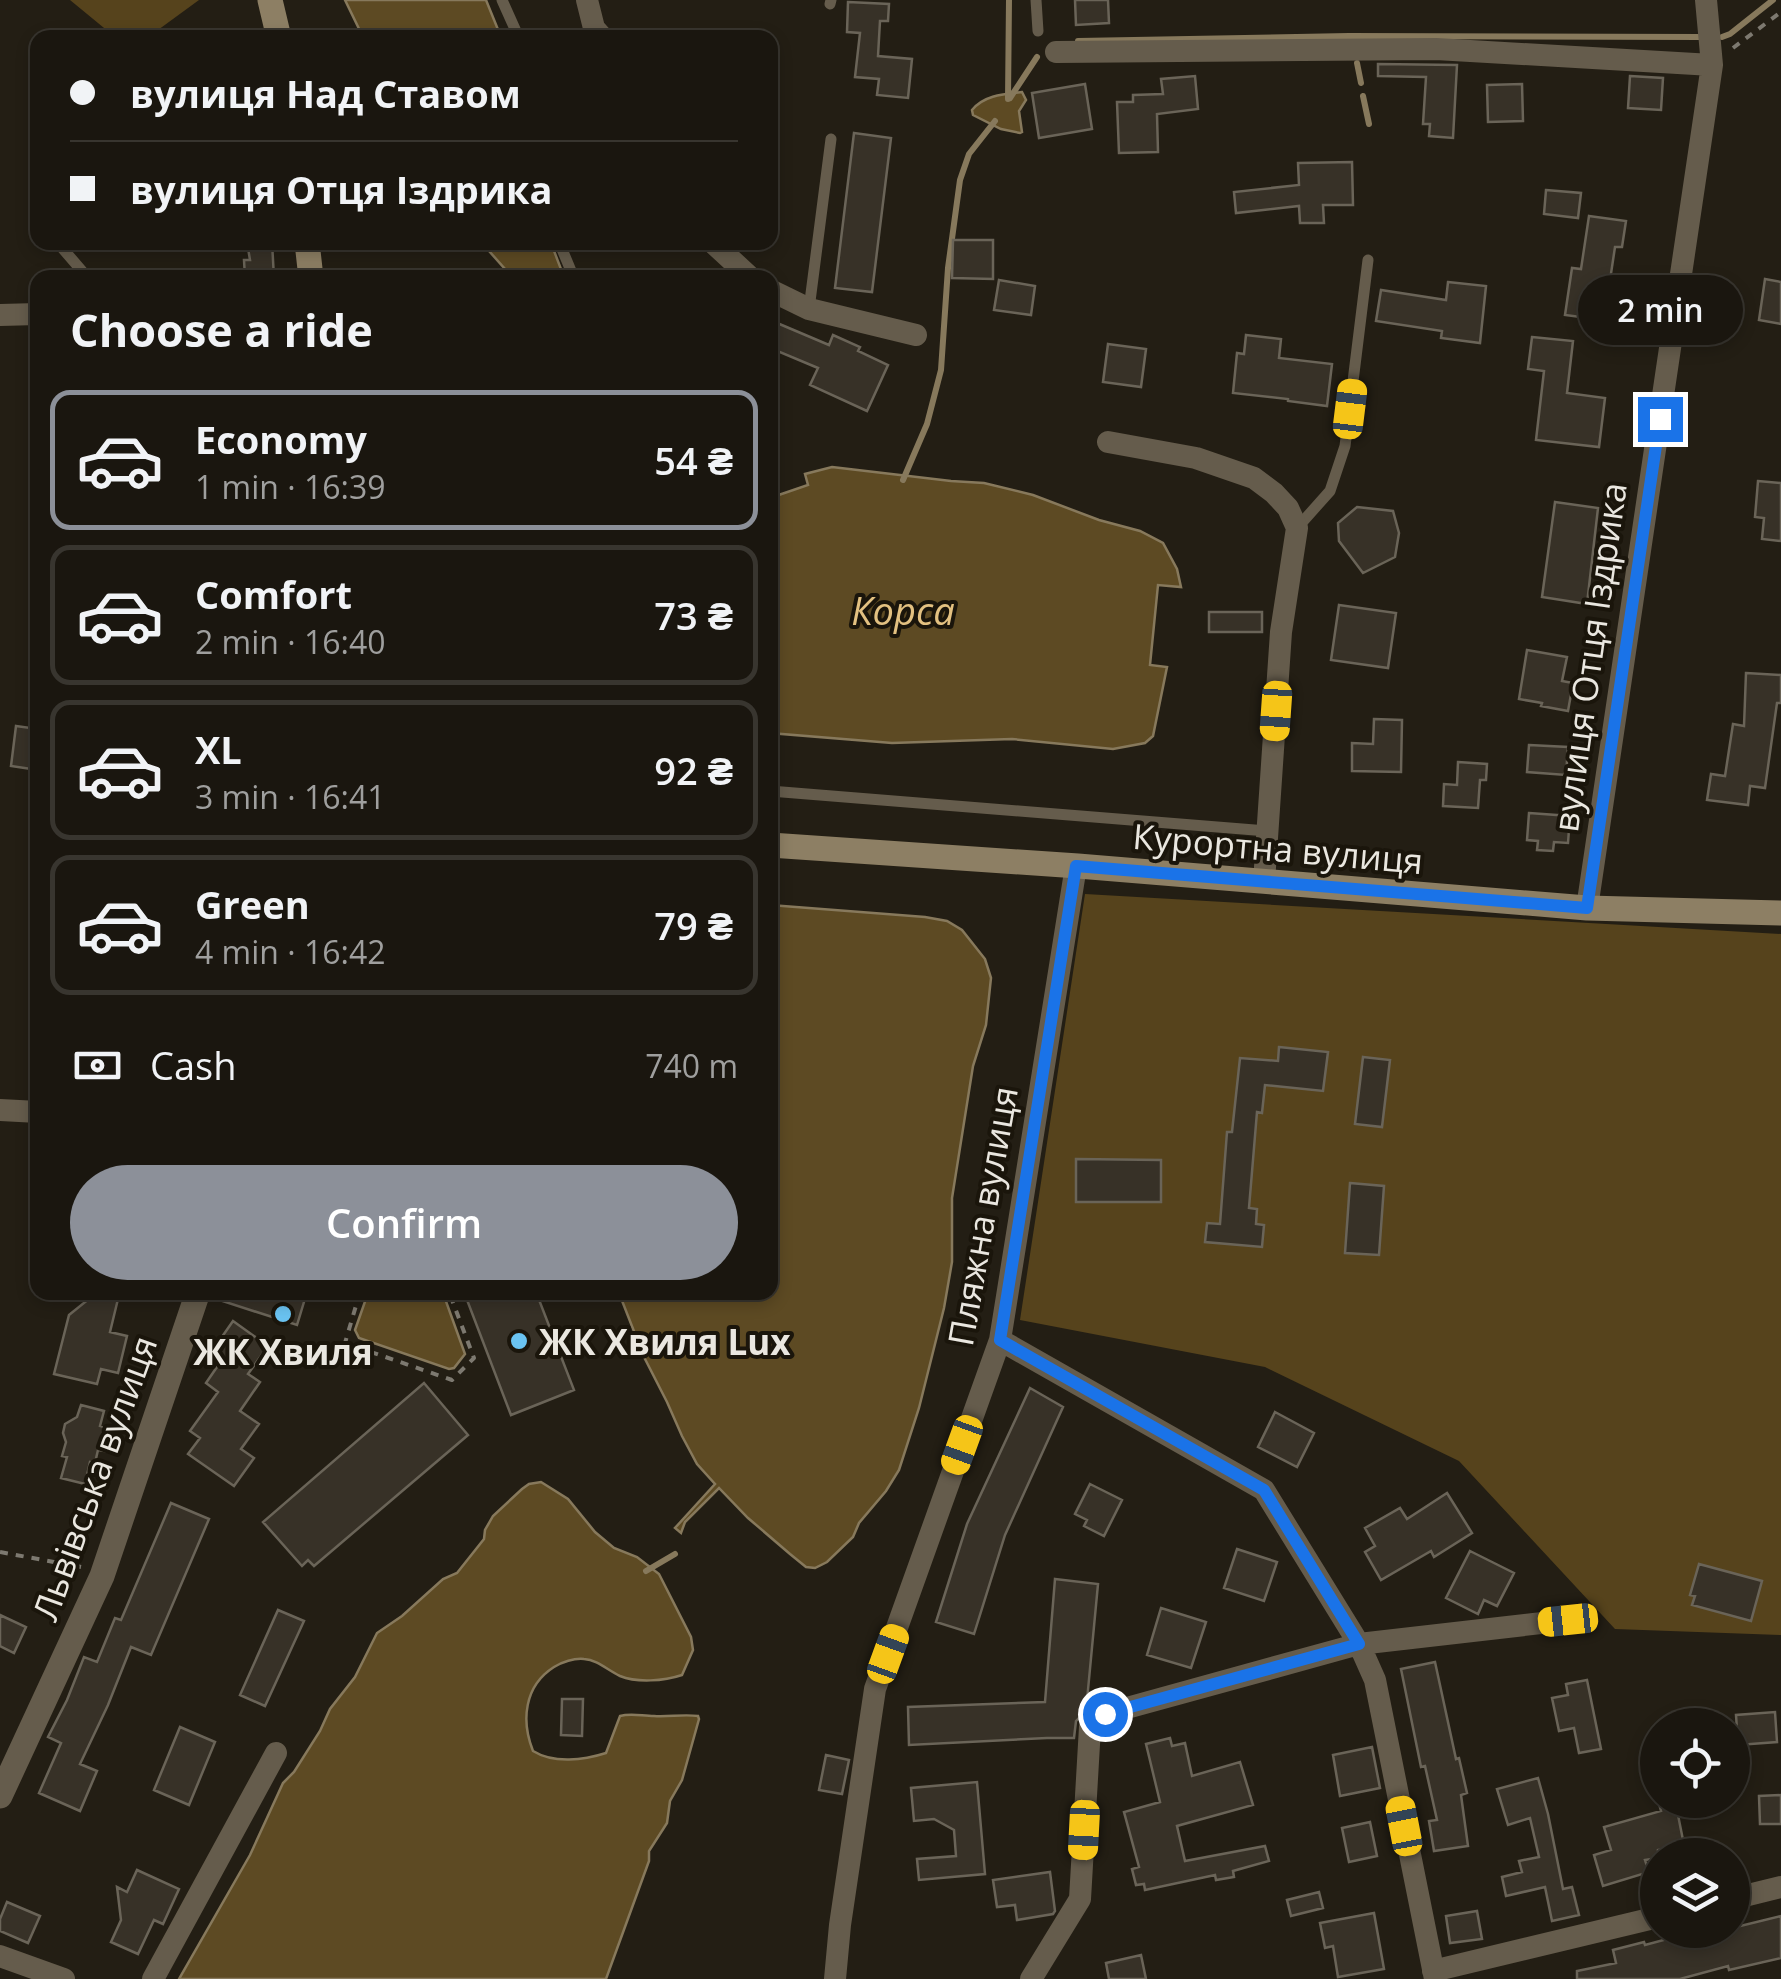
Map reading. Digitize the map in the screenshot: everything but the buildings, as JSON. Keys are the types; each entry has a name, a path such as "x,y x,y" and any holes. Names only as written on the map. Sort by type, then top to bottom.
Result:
{"main road":[{"path":"270,0 277,30"},
{"name":"Курортна вулиця","path":"778,846 1587,908 1781,914"}],"street":[{"path":"586,0 596,30"},
{"name":"вулиця Отця Іздрика","path":"1587,908 1712,65 1706,0"},
{"path":"1056,52 1436,48 1712,65"},
{"path":"721,250 742,270"},
{"path":"778,294 808,309 916,336"},
{"path":"0,315 30,314"},
{"path":"1108,442 1196,458 1254,478 1288,508 1298,528 1281,632 1264,882"},
{"name":"Пляжна вулиця","path":"834,1979 875,1689 1000,1340 1076,866"},
{"path":"0,1110 30,1112"},
{"name":"Львівська вулиця","path":"0,1796 102,1576 195,1300"},
{"path":"1000,1340 1264,1490 1359,1644 1375,1680 1434,1975 1640,1922"},
{"path":"1032,1979 1080,1899 1090,1727 1105,1714 1359,1644 1568,1620"},
{"path":"153,1979 276,1754"},
{"path":"1750,1895 1781,1888"},
{"path":"0,1956 64,1979"}],"lane":[{"path":"502,0 515,30"},
{"path":"1036,0 1038,30"},
{"path":"808,309 831,139"},
{"path":"64,250 81,270"},
{"path":"1298,528 1330,491 1345,446 1368,260"},
{"path":"778,792 1267,831"}],"path":[{"path":"1712,65 1781,12"},
{"path":"358,1300 345,1343 452,1380 474,1358 452,1300"},
{"path":"0,1552 96,1569"}],"shaded area":[{"path":"70,0 199,0 158,30 106,30"},
{"path":"1085,894 1781,934 1781,1635 1615,1629 1459,1461 1265,1367 1020,1320"}],"water":[{"path":"345,0 486,0 498,30 360,30"},
{"path":"1022,92 1026,100 1019,111 1020,133 1001,129 973,115 972,110 988,98"},
{"path":"488,250 554,250 561,270 506,270"},
{"name":"Корса","path":"832,467 984,483 1033,495 1140,531 1163,543 1177,569 1181,587 1158,585 1150,665 1167,667 1153,736 1145,743 1113,749 1012,739 892,743 778,734 778,495 808,485 805,474"},
{"path":"778,906 925,917 947,921 962,930 985,959 991,978 986,1025 973,1066 952,1198 952,1262 944,1308 899,1470 853,1537 827,1562 815,1568 806,1567 719,1488 685,1522 681,1533 675,1528 715,1484 697,1464 644,1357 622,1300 778,1300"},
{"path":"366,1300 446,1300 465,1354 449,1369 359,1338 355,1330"},
{"path":"541,1482 568,1499 614,1548 637,1557 659,1574 691,1637 693,1650 682,1675 659,1680 620,1676 589,1660 564,1662 536,1684 528,1705 527,1728 533,1751 560,1759 606,1753 620,1716 693,1715 699,1719 682,1780 670,1801 667,1823 649,1851 649,1861 606,1979 179,1979 250,1855 283,1783 355,1677 377,1633 443,1579 457,1573 484,1539 493,1516 529,1484"}],"waterway":[{"path":"1008,99 1009,0"},
{"path":"1722,37 1773,0"},
{"path":"1078,41 1349,36 1701,37"},
{"path":"1010,98 1037,57"},
{"path":"1357,63 1361,83"},
{"path":"1363,96 1369,124"},
{"path":"903,480 927,424 941,370 948,268 960,180 969,154 995,121"},
{"path":"646,1571 675,1554"}],"place":[{"name":"ЖК Хвиля","path":"283,1314"},
{"name":"ЖК Хвиля Lux","path":"519,1341"}],"route":[{"path":"1105,1714 1359,1644 1264,1490 1000,1340 1076,866 1587,908 1660,419"}]}
